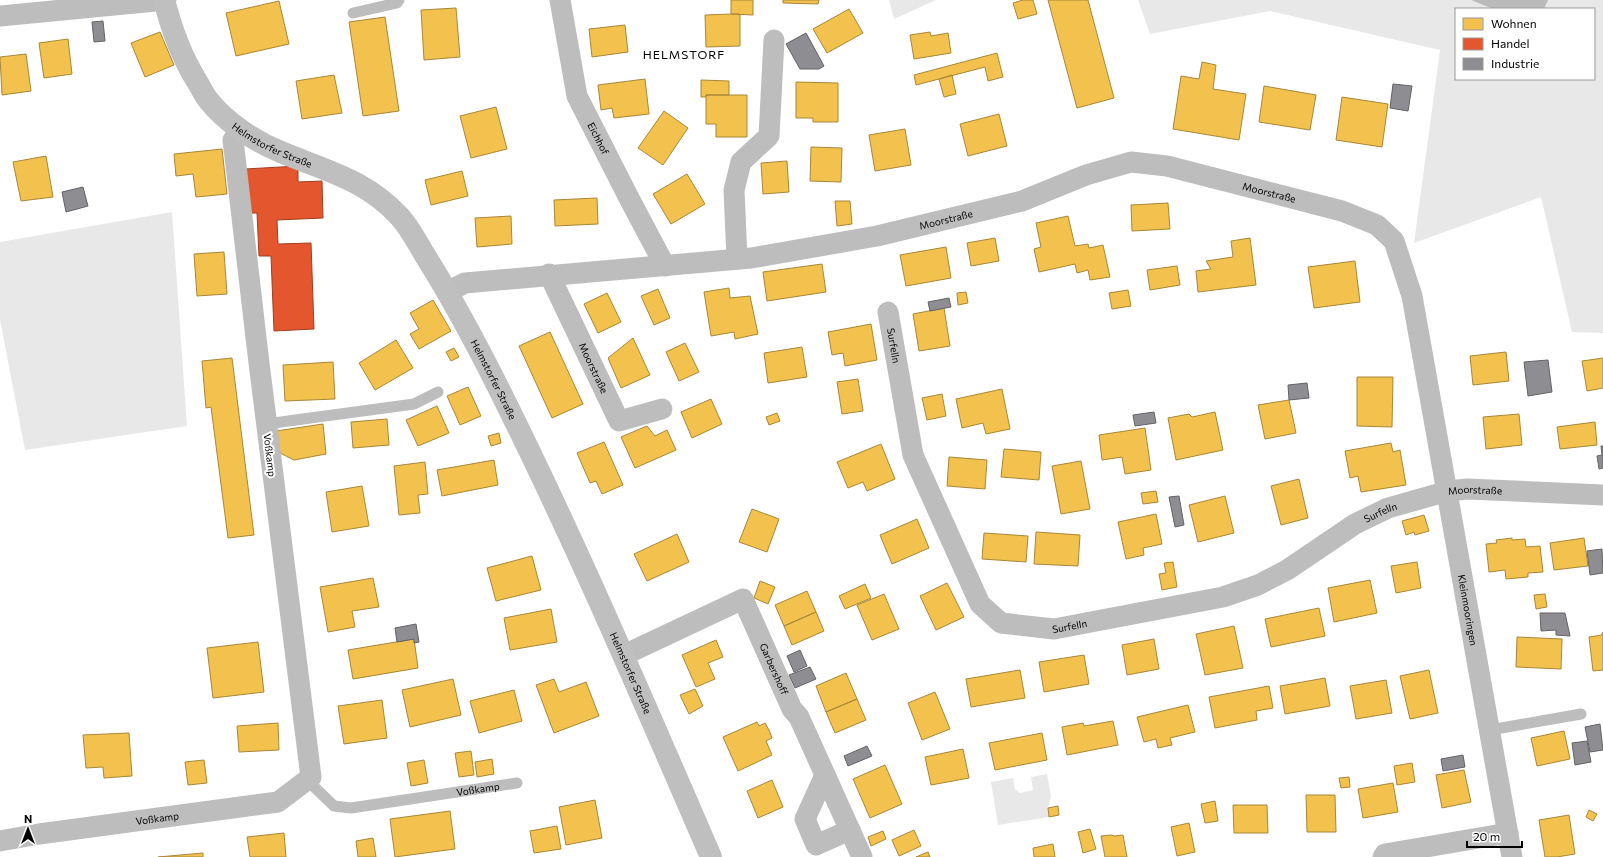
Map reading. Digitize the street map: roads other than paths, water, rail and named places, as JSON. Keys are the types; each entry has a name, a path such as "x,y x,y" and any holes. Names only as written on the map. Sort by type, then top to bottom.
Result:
{"main road":[{"name":"Helmstorfer Straße","path":"165,0 173,34 189,68 209,100 240,130 280,152 327,169 371,190 401,218 448,292 540,471 624,655 710,857"}],"street":[{"path":"0,16 165,0"},
{"name":"Eichhof","path":"560,0 577,96 665,266"},
{"path":"738,259 734,190 741,162 769,136 774,40"},
{"name":"Voßkamp","path":"0,841 39,834 278,802 311,776 266,424 233,140 240,130"},
{"name":"Moorstraße","path":"448,292 465,283 549,274 665,266 738,259 877,236 1022,202 1086,175 1131,162 1167,166 1342,211 1377,225 1394,241 1412,296 1448,491 1467,489 1603,495"},
{"name":"Moorstraße","path":"549,274 619,421 662,409"},
{"name":"Surfelln","path":"888,312 913,455 980,604 1001,623 1054,629 1223,597 1258,585 1287,570 1355,524 1388,508 1448,491"},
{"name":"Kleinmooringen","path":"1448,491 1512,857"},
{"name":"Garbershoff","path":"624,655 743,599 792,709 799,717 862,857"},
{"path":"825,775 805,819 816,845 850,830"},
{"path":"1383,857 1385,854 1508,833"}],"lane":[{"path":"353,13 397,3 399,0"},
{"path":"266,424 414,404 438,392"},
{"path":"1490,730 1581,714"},
{"name":"Voßkamp","path":"307,780 334,806 351,808 517,783"}],"district":[{"name":"HELMSTORF","path":"684,55"}]}
